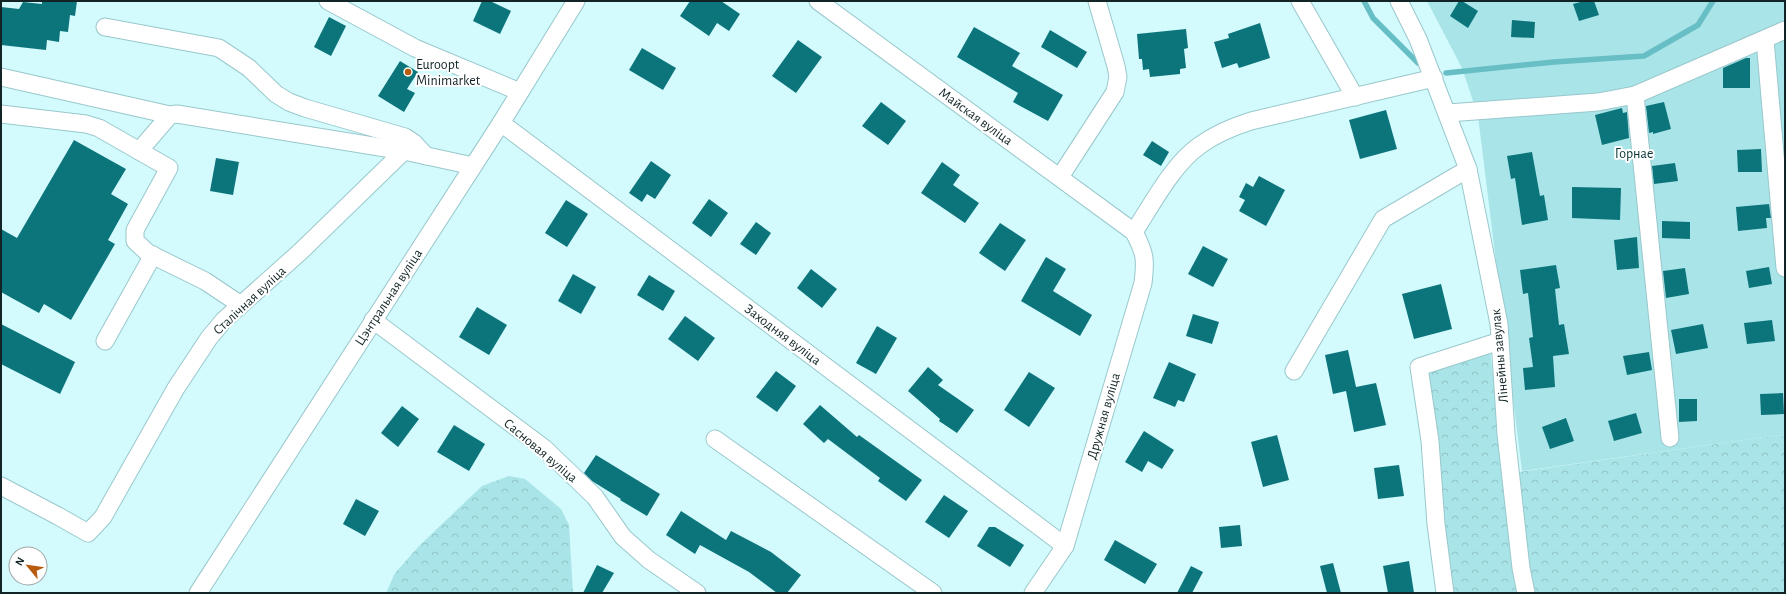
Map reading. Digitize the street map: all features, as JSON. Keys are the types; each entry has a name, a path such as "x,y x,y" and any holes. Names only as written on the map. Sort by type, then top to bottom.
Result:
{"street":[{"path":"328,1 415,48 520,92"},
{"name":"Цэнтральная вуліца","path":"198,593 501,123 576,1"},
{"name":"Майская вуліца","path":"818,1 1134,232"},
{"path":"1060,177 1114,92 1118,77 1097,1"},
{"path":"1300,1 1355,97"},
{"name":"Лінейны завулак","path":"1399,1 1418,39 1448,113 1468,169 1499,324 1507,448 1521,568 1526,593"},
{"path":"105,27 219,48 249,68 276,94 290,102 305,108 406,137 426,156"},
{"path":"1448,113 1598,102 1635,95 1765,40 1785,30"},
{"path":"1765,40 1785,268"},
{"path":"1,77 170,115 177,114 205,117 404,151 473,166"},
{"path":"1134,232 1176,169 1198,147 1227,129 1251,121 1434,78"},
{"path":"1635,95 1670,438"},
{"path":"1,114 86,124 99,128 169,168 135,230 135,240 141,247 153,255 205,281 240,305"},
{"path":"140,151 170,115"},
{"name":"Заходняя вуліца","path":"501,123 1065,546"},
{"name":"Сталічная вуліца","path":"1,486 88,533 103,517 196,356 224,320 300,252 404,151"},
{"path":"1294,371 1382,219 1468,169"},
{"name":"Дружная вуліца","path":"1033,593 1065,546 1143,283 1146,262 1142,248 1134,232"},
{"path":"105,341 153,255"},
{"name":"Сасновая вуліца","path":"373,320 544,448 595,497 623,537 649,560 697,593"},
{"path":"1444,593 1436,524 1430,441 1419,367 1500,341"},
{"path":"715,439 933,593"}],"green space":[{"name":"Горнае","path":"1427,1 1785,1 1785,437 1779,435 1522,471 1478,116 1462,68"},
{"path":"1490,350 1504,474 1779,435 1785,437 1785,593 1450,593 1423,370"},
{"path":"509,476 525,479 561,509 569,525 573,593 386,593 395,573 420,545 482,486"}],"building":[{"path":"42,1 77,1 75,16 70,15 68,32 60,31 59,42 47,40 46,50 1,45 1,7 19,9 23,2 42,4"},
{"path":"482,1 490,1 511,11 500,34 473,21"},
{"path":"690,1 721,1 740,14 729,31 717,23 709,36 680,16"},
{"path":"1459,1 1462,1 1478,11 1468,28 1450,16"},
{"path":"1584,1 1594,1 1599,15 1579,21 1573,4"},
{"path":"329,17 346,26 331,56 314,47"},
{"path":"1512,20 1535,22 1534,38 1511,37"},
{"path":"1260,23 1270,58 1239,68 1237,63 1222,68 1214,42 1229,38 1228,34"},
{"path":"974,27 1020,53 1012,66 1063,95 1048,121 1013,102 1018,93 957,57"},
{"path":"1186,29 1188,48 1184,49 1186,68 1180,69 1180,74 1150,77 1149,69 1143,70 1142,59 1139,59 1137,34"},
{"path":"1050,30 1087,52 1077,68 1041,47"},
{"path":"798,40 822,57 796,93 772,76"},
{"path":"642,48 676,68 663,90 629,70"},
{"path":"1746,58 1750,58 1750,88 1723,88 1723,68"},
{"path":"400,61 418,72 407,89 415,93 404,112 378,96"},
{"path":"881,102 906,121 888,145 862,126"},
{"path":"1664,102 1671,129 1653,134 1653,132 1649,133 1646,106"},
{"path":"1622,108 1623,113 1627,112 1629,138 1602,145 1595,115"},
{"path":"1386,110 1397,149 1360,159 1349,120"},
{"path":"74,140 126,169 111,194 128,204 108,240 115,244 71,320 44,304 39,313 1,292 1,229 17,238"},
{"path":"1152,141 1169,152 1161,166 1143,155"},
{"path":"1761,149 1762,172 1738,172 1737,150"},
{"path":"1532,152 1540,196 1544,195 1548,220 1522,225 1515,178 1511,179 1507,156"},
{"path":"216,158 239,162 233,195 210,191"},
{"path":"651,161 671,175 655,199 647,194 642,202 629,193"},
{"path":"942,162 960,175 953,185 979,203 965,223 921,193"},
{"path":"1675,163 1678,181 1654,184 1652,166"},
{"path":"1259,176 1285,190 1266,226 1239,211 1245,200 1239,197 1246,183 1253,187"},
{"path":"1572,187 1621,188 1620,220 1572,218"},
{"path":"709,199 728,213 711,237 692,223"},
{"path":"566,200 588,214 567,247 545,233"},
{"path":"1769,204 1771,218 1766,218 1767,228 1738,231 1736,207"},
{"path":"1662,221 1690,222 1690,239 1662,238"},
{"path":"756,222 771,233 756,255 740,244"},
{"path":"1000,223 1026,240 1005,271 979,253"},
{"path":"1637,237 1639,268 1617,270 1614,240"},
{"path":"1203,246 1228,259 1213,287 1188,274"},
{"path":"1046,257 1066,269 1053,291 1092,315 1080,336 1021,301"},
{"path":"1556,265 1560,288 1555,289 1559,325 1564,324 1569,354 1553,356 1555,387 1525,390 1523,368 1533,367 1529,338 1533,337 1528,293 1523,294 1520,270"},
{"path":"1769,267 1772,284 1749,288 1746,271"},
{"path":"1685,268 1689,294 1666,298 1663,271"},
{"path":"811,269 837,289 822,308 797,288"},
{"path":"573,274 596,287 581,314 558,301"},
{"path":"649,275 675,291 663,311 637,295"},
{"path":"1441,284 1452,329 1414,339 1402,294"},
{"path":"477,307 507,325 489,355 459,337"},
{"path":"1193,314 1219,322 1212,344 1186,336"},
{"path":"685,316 715,338 698,361 668,339"},
{"path":"1772,320 1775,341 1747,344 1744,323"},
{"path":"1,324 75,362 60,394 1,364"},
{"path":"1703,324 1708,348 1676,354 1671,330"},
{"path":"877,326 897,338 876,374 856,363"},
{"path":"1348,350 1356,387 1376,383 1386,425 1354,432 1346,391 1333,394 1325,355"},
{"path":"1649,352 1652,370 1627,375 1623,356"},
{"path":"1169,362 1196,374 1184,402 1178,400 1175,407 1153,398"},
{"path":"928,367 943,380 938,385 974,410 957,433 939,421 940,419 908,391"},
{"path":"776,371 796,386 777,412 756,397"},
{"path":"1029,372 1055,388 1029,427 1004,410"},
{"path":"1783,393 1784,414 1761,415 1760,394"},
{"path":"1679,399 1697,399 1697,421 1679,422"},
{"path":"820,405 857,437 859,435 922,480 906,501 878,481 880,478 828,439 824,443 803,424"},
{"path":"402,406 419,419 398,447 381,433"},
{"path":"1636,413 1642,433 1614,441 1608,421"},
{"path":"1566,418 1574,441 1550,449 1542,427"},
{"path":"454,425 485,444 469,471 437,452"},
{"path":"1144,431 1174,450 1162,469 1148,461 1142,472 1125,462"},
{"path":"1277,435 1289,480 1263,487 1251,442"},
{"path":"596,455 660,494 647,516 592,481 584,473"},
{"path":"1399,465 1404,496 1378,499 1374,468"},
{"path":"944,495 968,511 949,538 925,522"},
{"path":"356,499 379,511 365,536 343,524"},
{"path":"681,511 726,540 731,531 771,552 801,575 787,593 777,593 749,572 700,545 695,554 666,535"},
{"path":"1240,525 1242,546 1221,548 1219,527"},
{"path":"989,527 995,527 1024,545 1010,567 977,546"},
{"path":"1115,540 1157,564 1145,584 1104,560"},
{"path":"1409,561 1414,593 1388,593 1383,566"},
{"path":"1333,563 1341,593 1327,593 1320,566"},
{"path":"597,565 614,573 602,593 583,593"},
{"path":"1191,566 1203,572 1192,593 1177,593"}],"waterway":[{"path":"1364,1 1373,18 1418,63"},
{"path":"1446,73 1554,62 1644,56 1698,25 1713,1"}],"place":[{"name":"Euroopt Minimarket","path":"408,72"}]}
